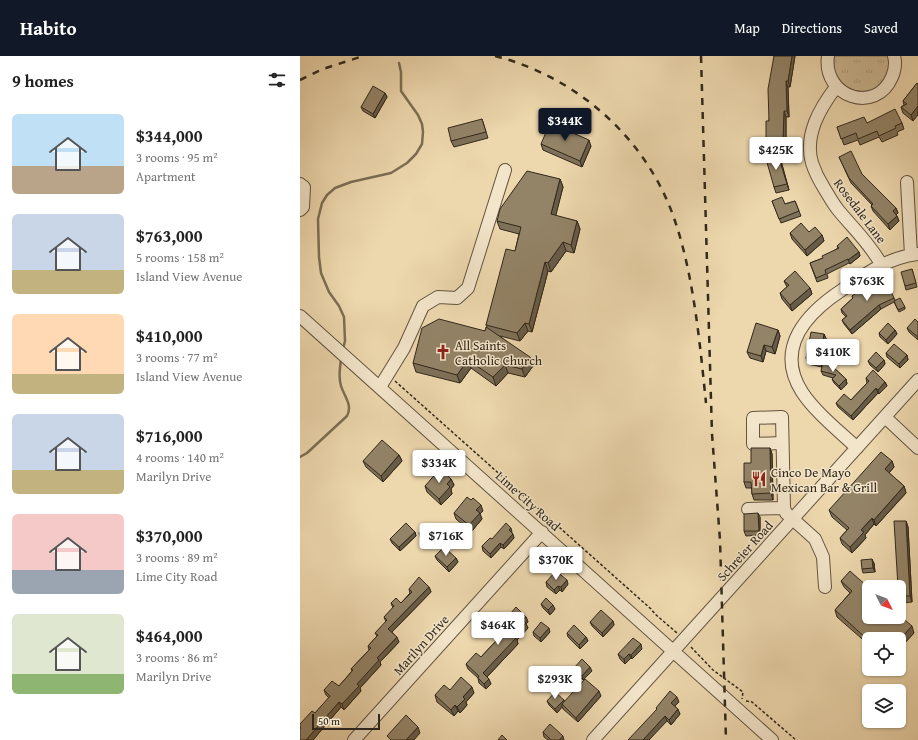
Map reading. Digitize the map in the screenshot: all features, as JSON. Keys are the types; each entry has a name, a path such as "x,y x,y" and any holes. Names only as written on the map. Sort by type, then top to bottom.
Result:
{"street":[{"path":"828,56 828,71 830,78 836,87 843,93 854,97 868,97 880,93 889,83 894,72 894,56"},
{"name":"Rosedale Lane","path":"836,87 826,100 813,127 810,140 812,162 815,173 833,203 867,242 882,264"},
{"path":"380,388 404,348 423,306 438,297 457,298 468,288 505,170"},
{"path":"857,448 810,403 801,392 793,372 792,359 794,344 799,331 811,315 837,293 882,264 915,254 907,182"},
{"path":"300,184 304,187 303,207 300,210"},
{"name":"Lime City Road","path":"300,316 772,740"},
{"name":"Schreier Road","path":"593,740 918,380"},
{"path":"884,417 918,448"},
{"path":"782,443 784,508 786,513 815,539 823,557 825,587"},
{"path":"748,510 784,508"},
{"name":"Marilyn Drive","path":"354,740 542,532"}],"path":[{"path":"388,374 420,401 684,639 713,670 743,692 742,701 752,702 796,740"}],"green space":[{"path":"832,56 889,56 888,71 883,82 872,90 849,90 844,87 834,76"}],"building":[{"path":"774,56 792,56 788,81 786,81 787,111 784,111 783,140 766,140 766,121 769,121 768,89"},
{"path":"917,83 918,106 911,115 901,107 907,104 903,101"},
{"path":"373,86 385,93 373,114 361,107"},
{"path":"895,109 902,123 895,126 896,128 879,136 877,131 858,139 856,133 841,139 837,127 864,117 867,123"},
{"path":"482,119 486,132 451,141 448,128"},
{"path":"550,123 589,140 580,161 541,144"},
{"path":"851,151 862,174 896,208 893,211 897,216 888,224 871,206 873,204 849,178 839,157"},
{"path":"778,155 787,184 774,187 766,159"},
{"path":"527,171 560,179 551,214 577,221 571,245 563,242 548,263 545,262 529,324 525,323 517,333 486,325 506,249 515,251 521,227 497,221 500,209"},
{"path":"782,197 785,204 795,201 799,211 779,219 772,201"},
{"path":"801,223 809,232 815,227 822,235 805,250 790,233"},
{"path":"847,237 859,252 848,260 825,270 826,274 816,278 810,263 823,258 822,256 839,248 837,246"},
{"path":"912,269 916,283 905,286 901,272"},
{"path":"795,271 810,288 790,305 780,293 789,285 784,281"},
{"path":"884,276 894,298 879,305 850,330 842,320 847,316 841,309 853,298 852,296 872,282"},
{"path":"900,298 905,307 898,310 894,301"},
{"path":"439,319 485,331 486,327 530,357 522,369 505,365 493,377 468,360 457,375 413,363 422,328"},
{"path":"915,319 918,322 918,337 907,328"},
{"path":"756,323 778,330 772,347 764,345 761,356 747,352"},
{"path":"888,323 895,330 886,340 879,333"},
{"path":"811,332 824,334 820,361 806,358"},
{"path":"894,344 907,355 899,364 886,353"},
{"path":"876,352 884,360 876,368 868,361"},
{"path":"823,362 834,364 833,367 846,379 839,386 832,379 836,375 821,371"},
{"path":"873,370 885,382 878,390 876,388 851,416 836,403 844,394 851,400 869,381 866,378"},
{"path":"382,440 399,455 381,476 363,461"},
{"name":"Cinco De Mayo Mexican Bar & Grill","path":"751,448 770,448 771,493 752,494 751,482 744,482 744,463 751,463"},
{"path":"881,452 892,461 885,469 904,486 874,520 872,518 861,530 864,532 850,547 840,538 849,528 829,510"},
{"path":"438,471 441,474 444,472 451,479 447,484 450,487 439,499 425,486"},
{"path":"467,497 471,500 473,498 481,505 476,510 480,513 469,525 454,513"},
{"path":"758,513 759,531 744,531 744,514"},
{"path":"894,521 906,521 910,596 906,596 906,580 898,580"},
{"path":"406,523 415,532 399,547 390,539"},
{"path":"506,523 511,528 509,530 513,534 503,545 500,543 490,554 482,546 490,538 492,539"},
{"path":"427,524 435,532 427,540 419,533"},
{"path":"444,547 456,558 447,567 435,556"},
{"path":"872,559 873,568 862,569 861,560"},
{"path":"556,571 567,580 561,587 558,586 554,590 546,582"},
{"path":"850,571 862,582 862,624 906,624 906,621 912,626 906,632 862,632 862,635 835,610 852,591 841,581"},
{"path":"419,577 429,587 388,629 397,637 377,658 379,660 357,684 359,686 342,704 339,702 306,740 300,740 300,724 312,711 315,713 330,696 324,690 332,681 339,686 353,670 351,669 371,648 368,646 378,635 375,633 387,620 384,617 394,606 391,603 396,598 401,603 412,592 409,589"},
{"path":"546,598 553,605 548,610 541,604"},
{"path":"516,607 526,617 523,620 526,623 514,636 516,638 483,673 489,679 484,684 478,678 479,676 466,664 476,653 481,657 511,625 505,620"},
{"path":"601,610 613,621 602,633 590,622"},
{"path":"541,622 549,628 540,638 533,632"},
{"path":"574,625 586,637 579,645 567,633"},
{"path":"633,638 641,644 631,655 629,654 624,659 618,654"},
{"path":"582,659 590,667 582,676 574,668"},
{"path":"461,677 472,687 463,697 465,699 457,707 455,705 451,710 435,695 444,685 450,690"},
{"path":"585,679 599,691 576,718 562,704"},
{"path":"670,691 677,697 671,703 678,709 669,720 665,716 643,740 628,740 657,709 656,708"},
{"path":"555,692 564,700 555,709 547,701"},
{"path":"406,715 418,727 406,740 391,740 387,736"},
{"path":"550,724 563,736 559,740 551,740 543,732"},
{"path":"502,735 507,740 498,740"}],"waterway":[{"path":"343,349 345,341 344,317 339,306 329,292 321,273 318,219 322,203 327,195 335,188 351,182 391,173 407,163 416,154 422,144 422,124 418,115 401,91 401,72 399,63"},
{"path":"300,457 307,453 347,416 349,412 349,404 341,386 341,359"}],"railway":[{"path":"300,80 323,69 363,56"},
{"path":"495,56 525,66 554,79 581,96 606,116 628,139 647,164 663,192 682,243 692,288 706,403"},
{"path":"701,56 712,434 720,540 726,740"}],"place":[{"name":"All Saints Catholic Church","path":"443,352"},
{"name":"Cinco De Mayo Mexican Bar & Grill","path":"759,479"}]}
